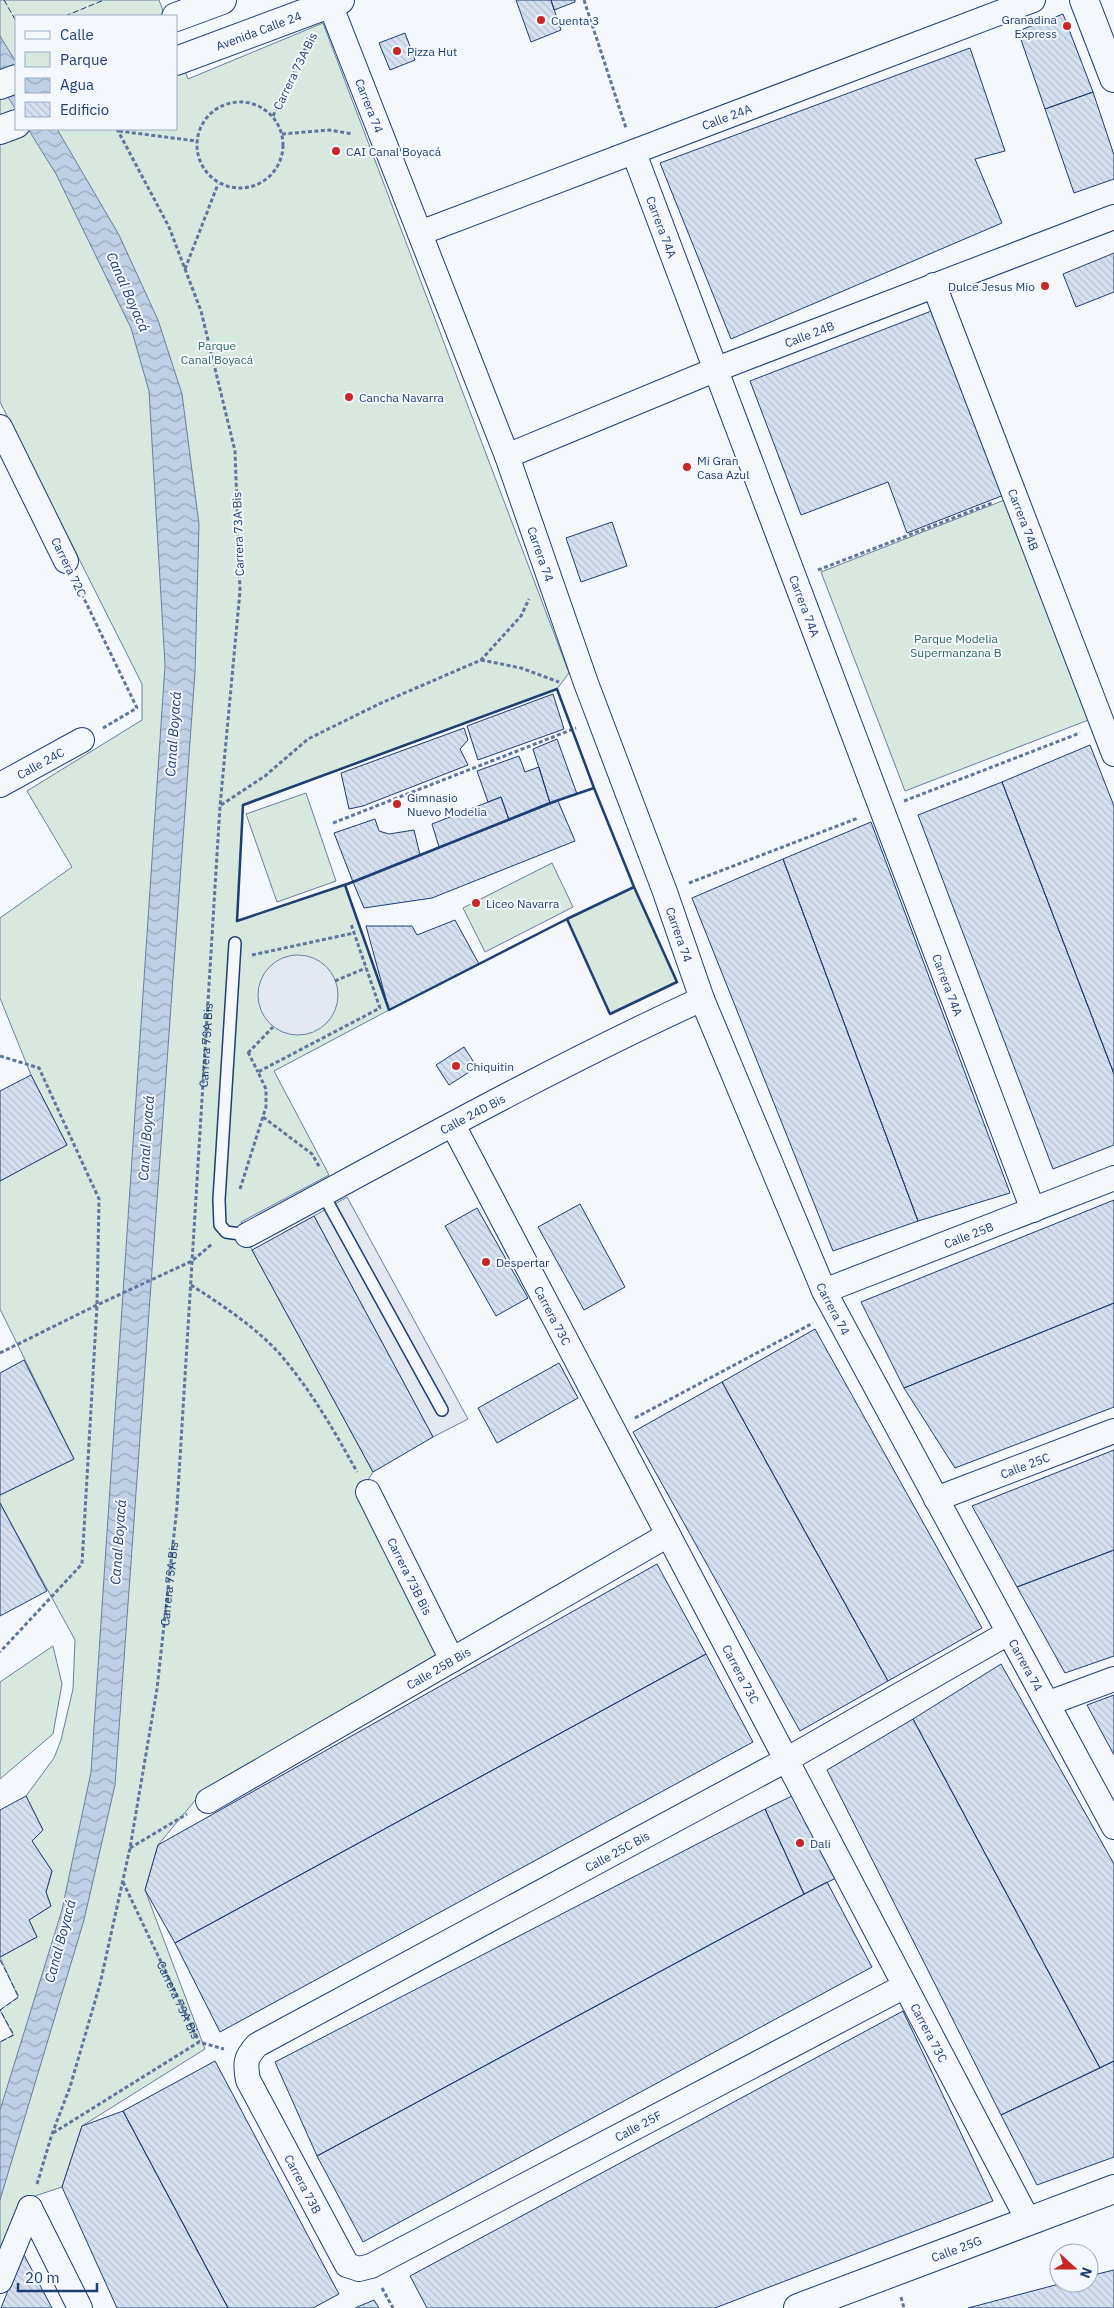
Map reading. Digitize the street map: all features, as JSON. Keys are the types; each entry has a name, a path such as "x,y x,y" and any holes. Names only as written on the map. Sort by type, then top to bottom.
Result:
{"street":[{"path":"178,16 222,0"},
{"name":"Calle 24A","path":"420,233 1033,0"},
{"path":"1084,0 1114,78"},
{"name":"Avenida Calle 24","path":"178,61 335,2"},
{"name":"Carrera 74","path":"335,2 383,139 507,456 596,709 665,892 702,999 830,1301 1008,1633 1049,1703 1114,1827"},
{"path":"0,85 15,78"},
{"path":"0,130 15,124"},
{"name":"Carrera 74A","path":"634,153 1033,1210"},
{"name":"Calle 24B","path":"507,456 717,369 1114,217"},
{"name":"Carrera 74B","path":"934,285 1114,754"},
{"name":"Carrera 72C","path":"0,427 66,561"},
{"name":"Calle 24C","path":"0,785 82,740"},
{"name":"Calle 24D Bis","path":"237,1234 323,1184 453,1125 651,1023 702,999"},
{"name":"Carrera 73C","path":"453,1125 1029,2222"},
{"name":"Calle 25B","path":"830,1301 1033,1210 1114,1178"},
{"name":"Calle 25C","path":"936,1499 1114,1431"},
{"name":"Carrera 73B Bis","path":"368,1492 452,1660"},
{"name":"Calle 25B Bis","path":"208,1801 668,1535"},
{"name":"Calle 25C Bis","path":"248,2080 246,2069 248,2056 257,2045 786,1760 1008,1633"},
{"path":"1049,1703 1114,1679"},
{"name":"Calle 25F","path":"371,2266 905,1986"},
{"name":"Carrera 73B","path":"248,2080 347,2265 359,2269 371,2266"},
{"name":"Calle 25G","path":"798,2308 1114,2190"},
{"path":"0,2281 30,2208"},
{"path":"30,2208 80,2308"}],"lane":[{"path":"235,943 219,1200 220,1225 237,1234"},
{"path":"323,1184 442,1410"}],"path":[{"path":"584,0 634,153"},
{"name":"Carrera 73A Bis","path":"273,116 312,36"},
{"name":"Carrera 73A Bis","path":"118,130 196,141 200,127 208,115 220,106 234,102 248,102 262,107 273,116 282,134"},
{"name":"Carrera 73A Bis","path":"30,2208 52,2134 70,2088 100,1984 130,1848 157,1689 178,1507 220,806 240,591 235,451 201,311 169,227 118,130"},
{"path":"196,141 197,154 201,166 218,184 232,188 246,188 260,184 272,175 279,163 283,149 282,134 329,130 383,139"},
{"path":"185,269 218,184"},
{"path":"815,571 999,500"},
{"name":"Carrera 72C","path":"66,561 136,708 82,740"},
{"path":"220,806 265,776 308,738 379,704 481,660 521,616 545,565"},
{"path":"481,660 521,668 560,683 596,709"},
{"path":"333,823 596,709"},
{"path":"240,1190 266,1107 266,1089 258,1072 380,1008 350,924"},
{"path":"244,957 354,933"},
{"path":"335,981 366,968"},
{"path":"248,1053 273,1027"},
{"path":"0,1056 39,1068 99,1199 97,1305 82,1564 0,1652"},
{"path":"263,1117 312,1154 323,1184"},
{"path":"0,1353 192,1261 237,1234"},
{"path":"191,1284 230,1310 278,1353 328,1419 368,1492"},
{"path":"613,1430 830,1301"},
{"path":"130,1848 208,1801"},
{"name":"Carrera 73A Bis","path":"52,2134 199,2042 122,1881"}],"green space":[{"name":"Parque Canal Boyacá","path":"0,0 159,0 165,15 15,15 15,130 178,130 178,53 188,79 323,23 569,673 557,689 243,806 237,921 345,885 389,1010 274,1071 329,1175 241,1222 252,1250 373,1472 359,1494 439,1653 202,1792 158,1845 145,1890 205,2049 82,2126 62,2187 20,2201 0,2249 0,2042 13,2035 0,2010 18,1997 0,1957 37,1937 29,1920 51,1906 46,1892 52,1871 32,1841 43,1830 26,1796 54,1758 61,1740 73,1689 75,1640 0,1503 0,1495 74,1459 0,1309 0,1181 67,1145 31,1075 0,998 0,918 72,867 27,791 142,720 142,684 0,402"},
{"name":"Parque Modelia Supermanzana B","path":"1007,499 1091,719 905,791 821,572"},
{"path":"306,793 336,881 277,902 246,814"},
{"path":"552,863 573,907 485,952 463,908"},
{"path":"634,887 677,982 610,1014 567,919"},
{"path":"53,1646 62,1684 53,1734 0,1779 0,1682"}],"shaded area":[{"path":"298,955 313,958 326,967 335,980 338,995 335,1010 326,1023 313,1032 298,1035 283,1032 270,1023 261,1010 258,995 261,980 270,967 283,958"},
{"path":"347,1197 468,1419 433,1437 314,1216"}],"water":[{"path":"0,36 15,60 15,108 0,84"},
{"name":"Canal Boyacá","path":"29,130 58,130 119,235 158,320 182,394 199,524 195,672 115,1785 84,1920 0,2200 0,2110 62,1910 91,1772 165,665 149,391 131,328 56,174"}],"building":[{"name":"Cuenta 3","path":"516,0 551,0 561,30 531,42"},
{"path":"551,0 575,0 575,2 554,10"},
{"path":"1063,14 1093,92 1045,109 1018,31"},
{"name":"Pizza Hut","path":"405,33 415,60 390,70 379,43"},
{"path":"970,48 1005,151 975,159 1002,223 731,339 660,163"},
{"path":"1093,92 1114,155 1114,179 1074,193 1045,109"},
{"path":"1114,253 1114,292 1076,307 1063,274"},
{"path":"934,310 1004,495 907,533 888,482 801,515 750,381"},
{"path":"612,522 627,566 581,582 566,538"},
{"path":"553,694 564,729 478,760 467,726"},
{"path":"464,728 468,740 460,749 468,765 363,806 349,809 341,773"},
{"path":"557,739 577,794 550,803 533,749"},
{"path":"1090,745 1114,806 1114,1074 1002,782"},
{"path":"519,756 525,772 539,767 550,803 509,820 501,797 488,802 477,771"},
{"path":"1002,782 1114,1074 1114,1145 1053,1169 918,815"},
{"path":"501,797 509,820 439,847 432,824"},
{"path":"558,801 575,841 432,898 364,908 353,882"},
{"path":"375,819 379,831 389,834 414,830 420,855 353,882 334,833"},
{"path":"871,822 1010,1193 918,1221 783,859"},
{"path":"783,859 918,1221 833,1251 692,898"},
{"path":"455,920 479,964 389,1010 366,926 412,926 417,935"},
{"name":"Chiquitin","path":"464,1047 477,1067 449,1085 436,1065"},
{"path":"31,1075 67,1145 0,1181 0,1091"},
{"path":"1114,1200 1114,1303 904,1388 861,1302"},
{"path":"580,1204 625,1287 584,1310 538,1227"},
{"name":"Despertar","path":"477,1208 528,1298 496,1316 445,1226"},
{"path":"314,1216 433,1437 373,1472 252,1250"},
{"path":"1114,1303 1114,1407 955,1468 904,1388"},
{"path":"815,1329 982,1628 888,1681 722,1382"},
{"path":"24,1360 74,1459 0,1495 0,1373"},
{"path":"559,1363 578,1398 497,1443 478,1408"},
{"path":"722,1382 888,1681 800,1731 633,1432"},
{"path":"1114,1450 1114,1550 1017,1587 972,1506"},
{"path":"0,1503 47,1591 0,1616"},
{"path":"1114,1550 1114,1656 1065,1673 1017,1587"},
{"path":"657,1564 706,1654 175,1943 145,1890 158,1845"},
{"path":"706,1654 753,1742 220,2032 175,1943"},
{"path":"1001,1664 1114,1864 1114,2061 1100,2068 913,1719"},
{"path":"1114,1695 1114,1755 1087,1705"},
{"path":"913,1719 1100,2068 1001,2115 827,1770"},
{"name":"Dali","path":"794,1795 836,1878 804,1894 765,1809"},
{"path":"26,1796 43,1830 32,1841 52,1871 46,1892 51,1906 29,1920 37,1937 0,1957 0,1810"},
{"path":"765,1809 804,1894 317,2156 275,2062"},
{"path":"827,1882 872,1967 363,2242 317,2156"},
{"path":"903,2011 993,2201 715,2308 427,2308 410,2276"},
{"path":"215,2061 339,2294 313,2308 228,2308 123,2111"},
{"path":"1114,2061 1114,2157 1037,2185 1001,2115"},
{"path":"123,2111 228,2308 117,2308 62,2187 82,2126"},
{"path":"23,2253 52,2308 1,2308"},
{"path":"1114,2270 1114,2308 968,2308 1049,2287 1049,2293 1099,2293 1099,2274"},
{"path":"374,2300 379,2308 355,2308"}],"fence":[{"path":"4,0 15,19"},
{"path":"67,15 104,0"},
{"path":"0,1960 19,1997 0,2010 14,2035 0,2042"}],"wall":[{"path":"557,689 594,788 550,803 353,882 237,921 243,805 557,689"},
{"path":"594,788 634,887 389,1010 345,885 550,803 594,788"},
{"path":"634,887 677,982 610,1014 567,919 634,887"}],"place":[{"name":"Cuenta 3","path":"541,20"},
{"name":"Granadina Express","path":"1067,26"},
{"name":"Pizza Hut","path":"397,51"},
{"name":"CAI Canal Boyacá","path":"336,151"},
{"name":"Dulce Jesus Mio","path":"1045,286"},
{"name":"Cancha Navarra","path":"349,397"},
{"name":"Mi Gran Casa Azul","path":"687,467"},
{"name":"Gimnasio Nuevo Modelia","path":"397,804"},
{"name":"Liceo Navarra","path":"476,903"},
{"name":"Chiquitin","path":"456,1066"},
{"name":"Despertar","path":"486,1262"},
{"name":"Dali","path":"800,1843"}]}
